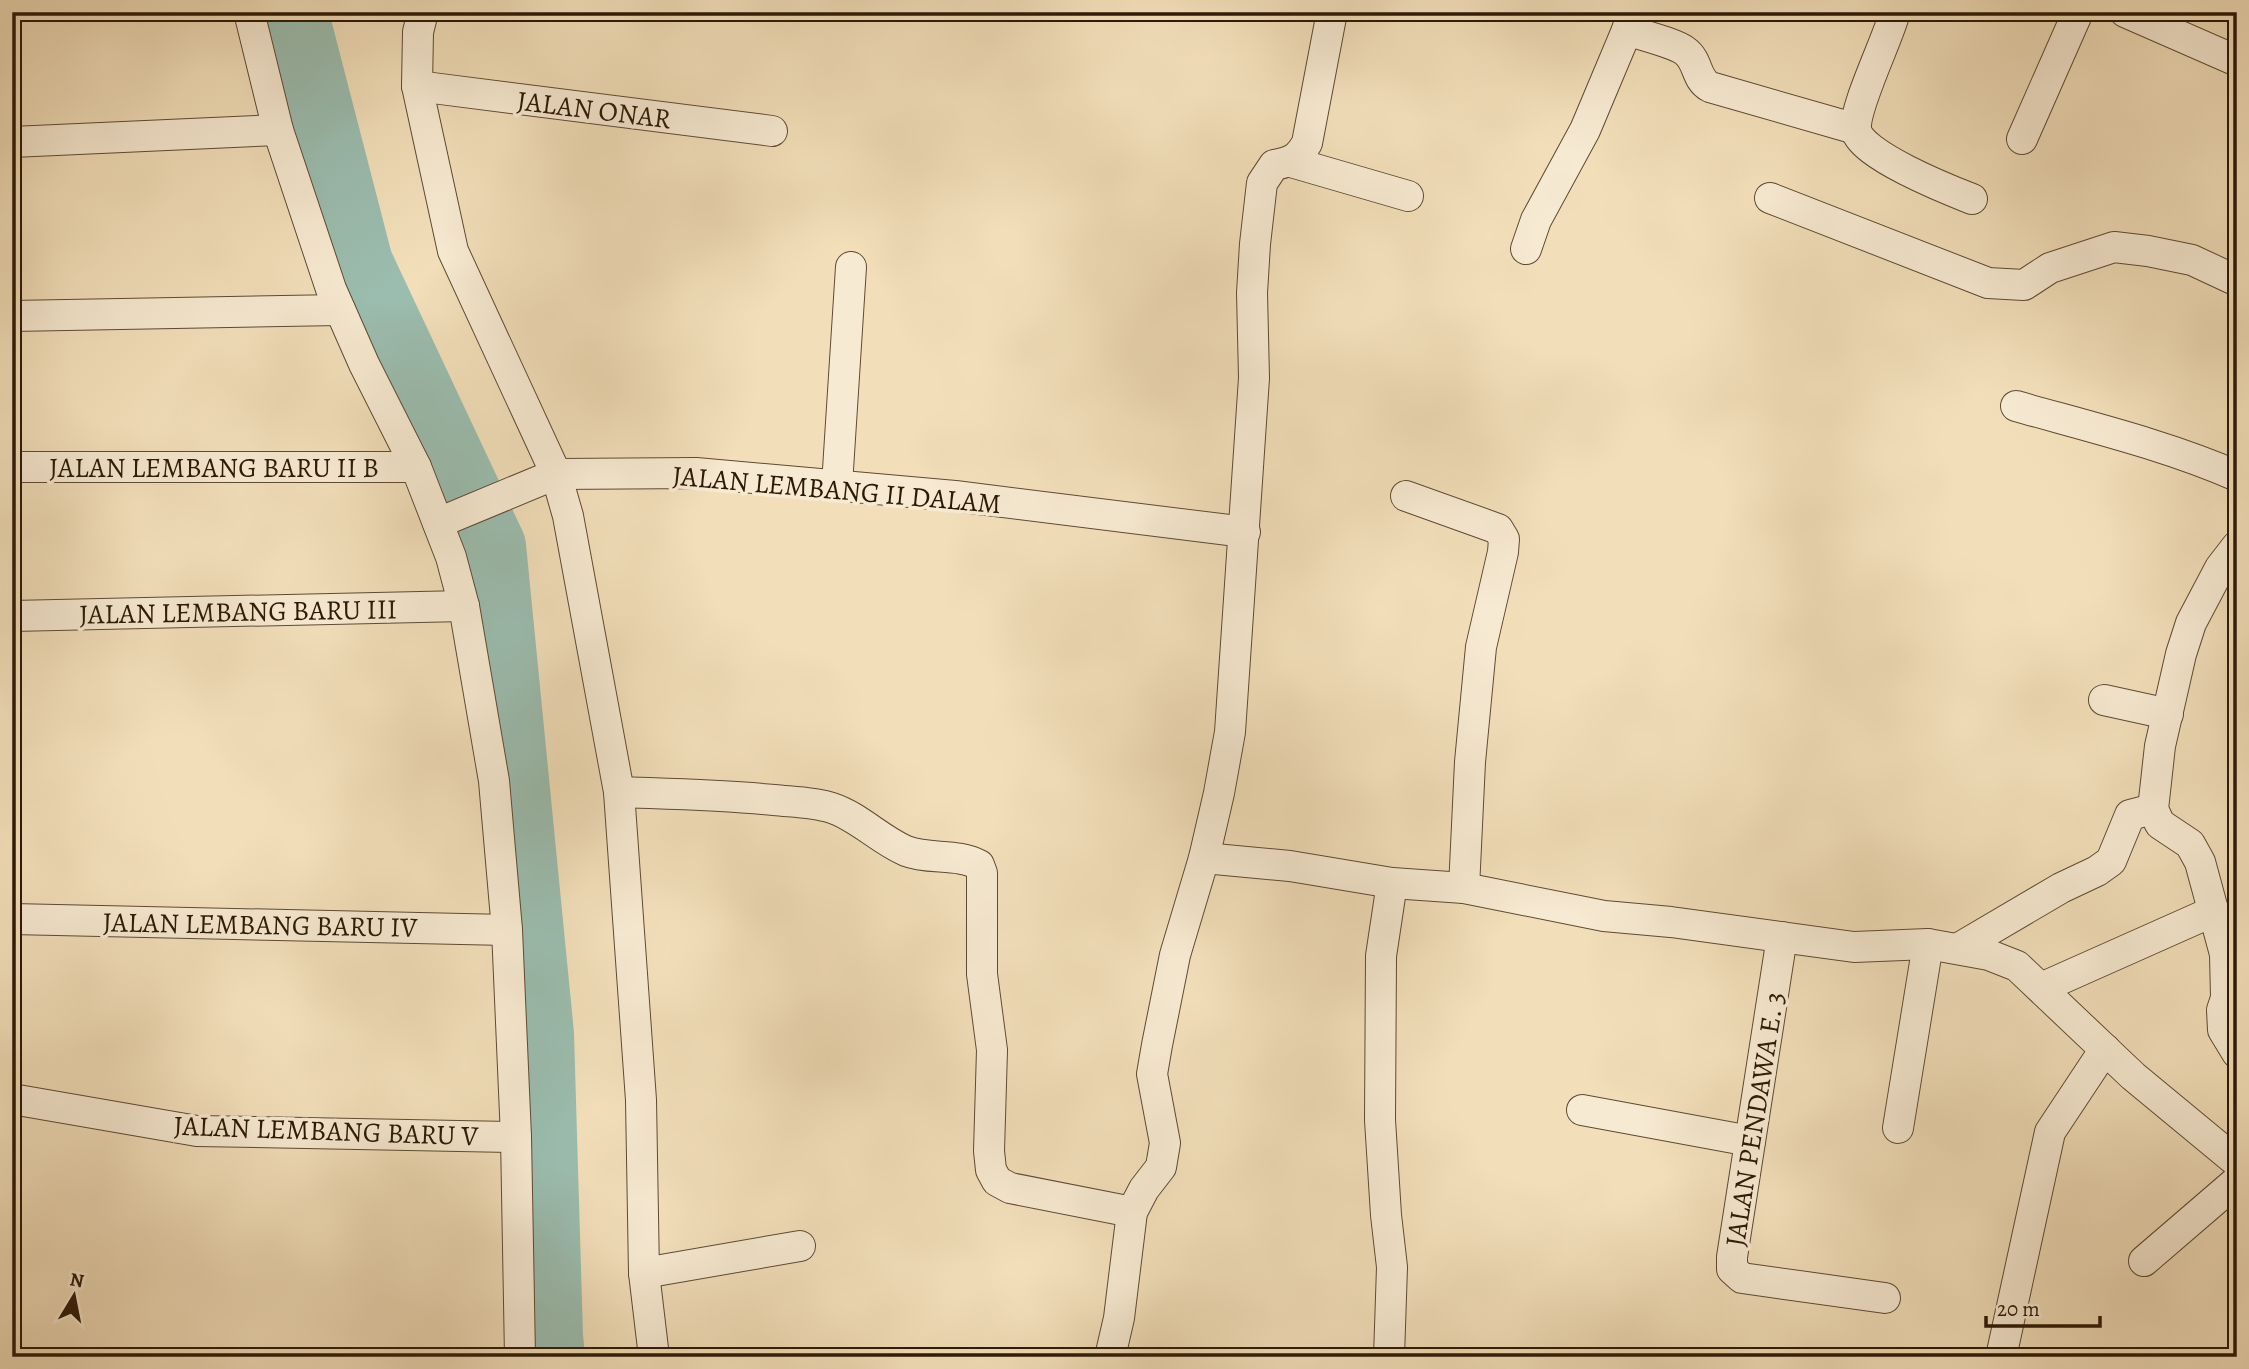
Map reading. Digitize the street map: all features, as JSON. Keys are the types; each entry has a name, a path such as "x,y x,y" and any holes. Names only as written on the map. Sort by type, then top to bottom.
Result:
{"street":[{"path":"248,12 278,130 340,310 416,467 451,517 494,781 507,930 516,1137 520,1357"},
{"path":"423,12 418,32 417,86 453,251 543,479 568,516 619,792 642,1100 645,1273 654,1357"},
{"path":"1110,1357 1119,1318 1132,1212 1144,1189 1161,1167 1165,1143 1152,1074 1175,955 1204,858 1230,732 1254,377 1251,293 1262,183 1274,165 1291,162 1300,157 1307,143 1332,12"},
{"path":"1895,12 1891,30 1859,110 1856,129 1861,141 1899,166 1972,199"},
{"path":"2022,139 2078,12"},
{"path":"2125,12 2237,61"},
{"path":"1526,249 1536,220 1585,130 1630,21 1684,50 1691,57 1700,79 1710,87 1856,129"},
{"name":"JALAN ONAR","path":"417,86 772,131"},
{"path":"12,142 278,130"},
{"path":"1291,162 1408,196"},
{"path":"1770,198 1988,283 2024,285 2050,268 2114,247 2192,260 2237,281"},
{"path":"837,485 850,267"},
{"path":"12,316 340,310"},
{"path":"2016,405 2132,439 2237,476"},
{"name":"JALAN LEMBANG BARU II B","path":"12,467 416,467"},
{"name":"JALAN LEMBANG II DALAM","path":"451,517 543,479 696,473 955,496 1244,532"},
{"path":"1406,496 1499,529 1504,539 1481,647 1470,762 1464,888"},
{"path":"2237,546 2220,568 2191,623 2181,654 2160,746 2153,808 2160,824 2190,844 2200,862 2225,954 2226,998 2222,1010 2223,1030 2237,1053"},
{"name":"JALAN LEMBANG BARU III","path":"12,616 464,606"},
{"path":"2104,701 2168,714"},
{"path":"619,792 736,796 816,804 849,816 905,851 936,858 967,860 979,865 982,873 982,975 992,1050 989,1151 991,1170 997,1181 1010,1188 1132,1212"},
{"path":"1959,948 2111,861 2130,815 2153,808"},
{"path":"1204,858 1290,866 1392,883 1464,888 1604,916 1671,922 1854,947 1928,944 1989,955 2017,966 2133,1076 2237,1162"},
{"path":"1389,1357 1392,1267 1380,1119 1381,956 1392,883"},
{"path":"2041,988 2214,911"},
{"name":"JALAN LEMBANG BARU IV","path":"12,919 507,930"},
{"name":"JALAN PENDAWA E. 3","path":"1782,937 1732,1269 1742,1278 1885,1298"},
{"path":"1898,1128 1928,944"},
{"path":"2001,1357 2050,1132 2105,1049"},
{"name":"JALAN LEMBANG BARU V","path":"12,1099 197,1131 516,1137"},
{"path":"1582,1110 1750,1141"},
{"path":"2144,1261 2237,1181"},
{"path":"645,1273 800,1246"}],"waterway":[{"path":"294,12 359,263 492,546 540,1034 551,1357"}]}
